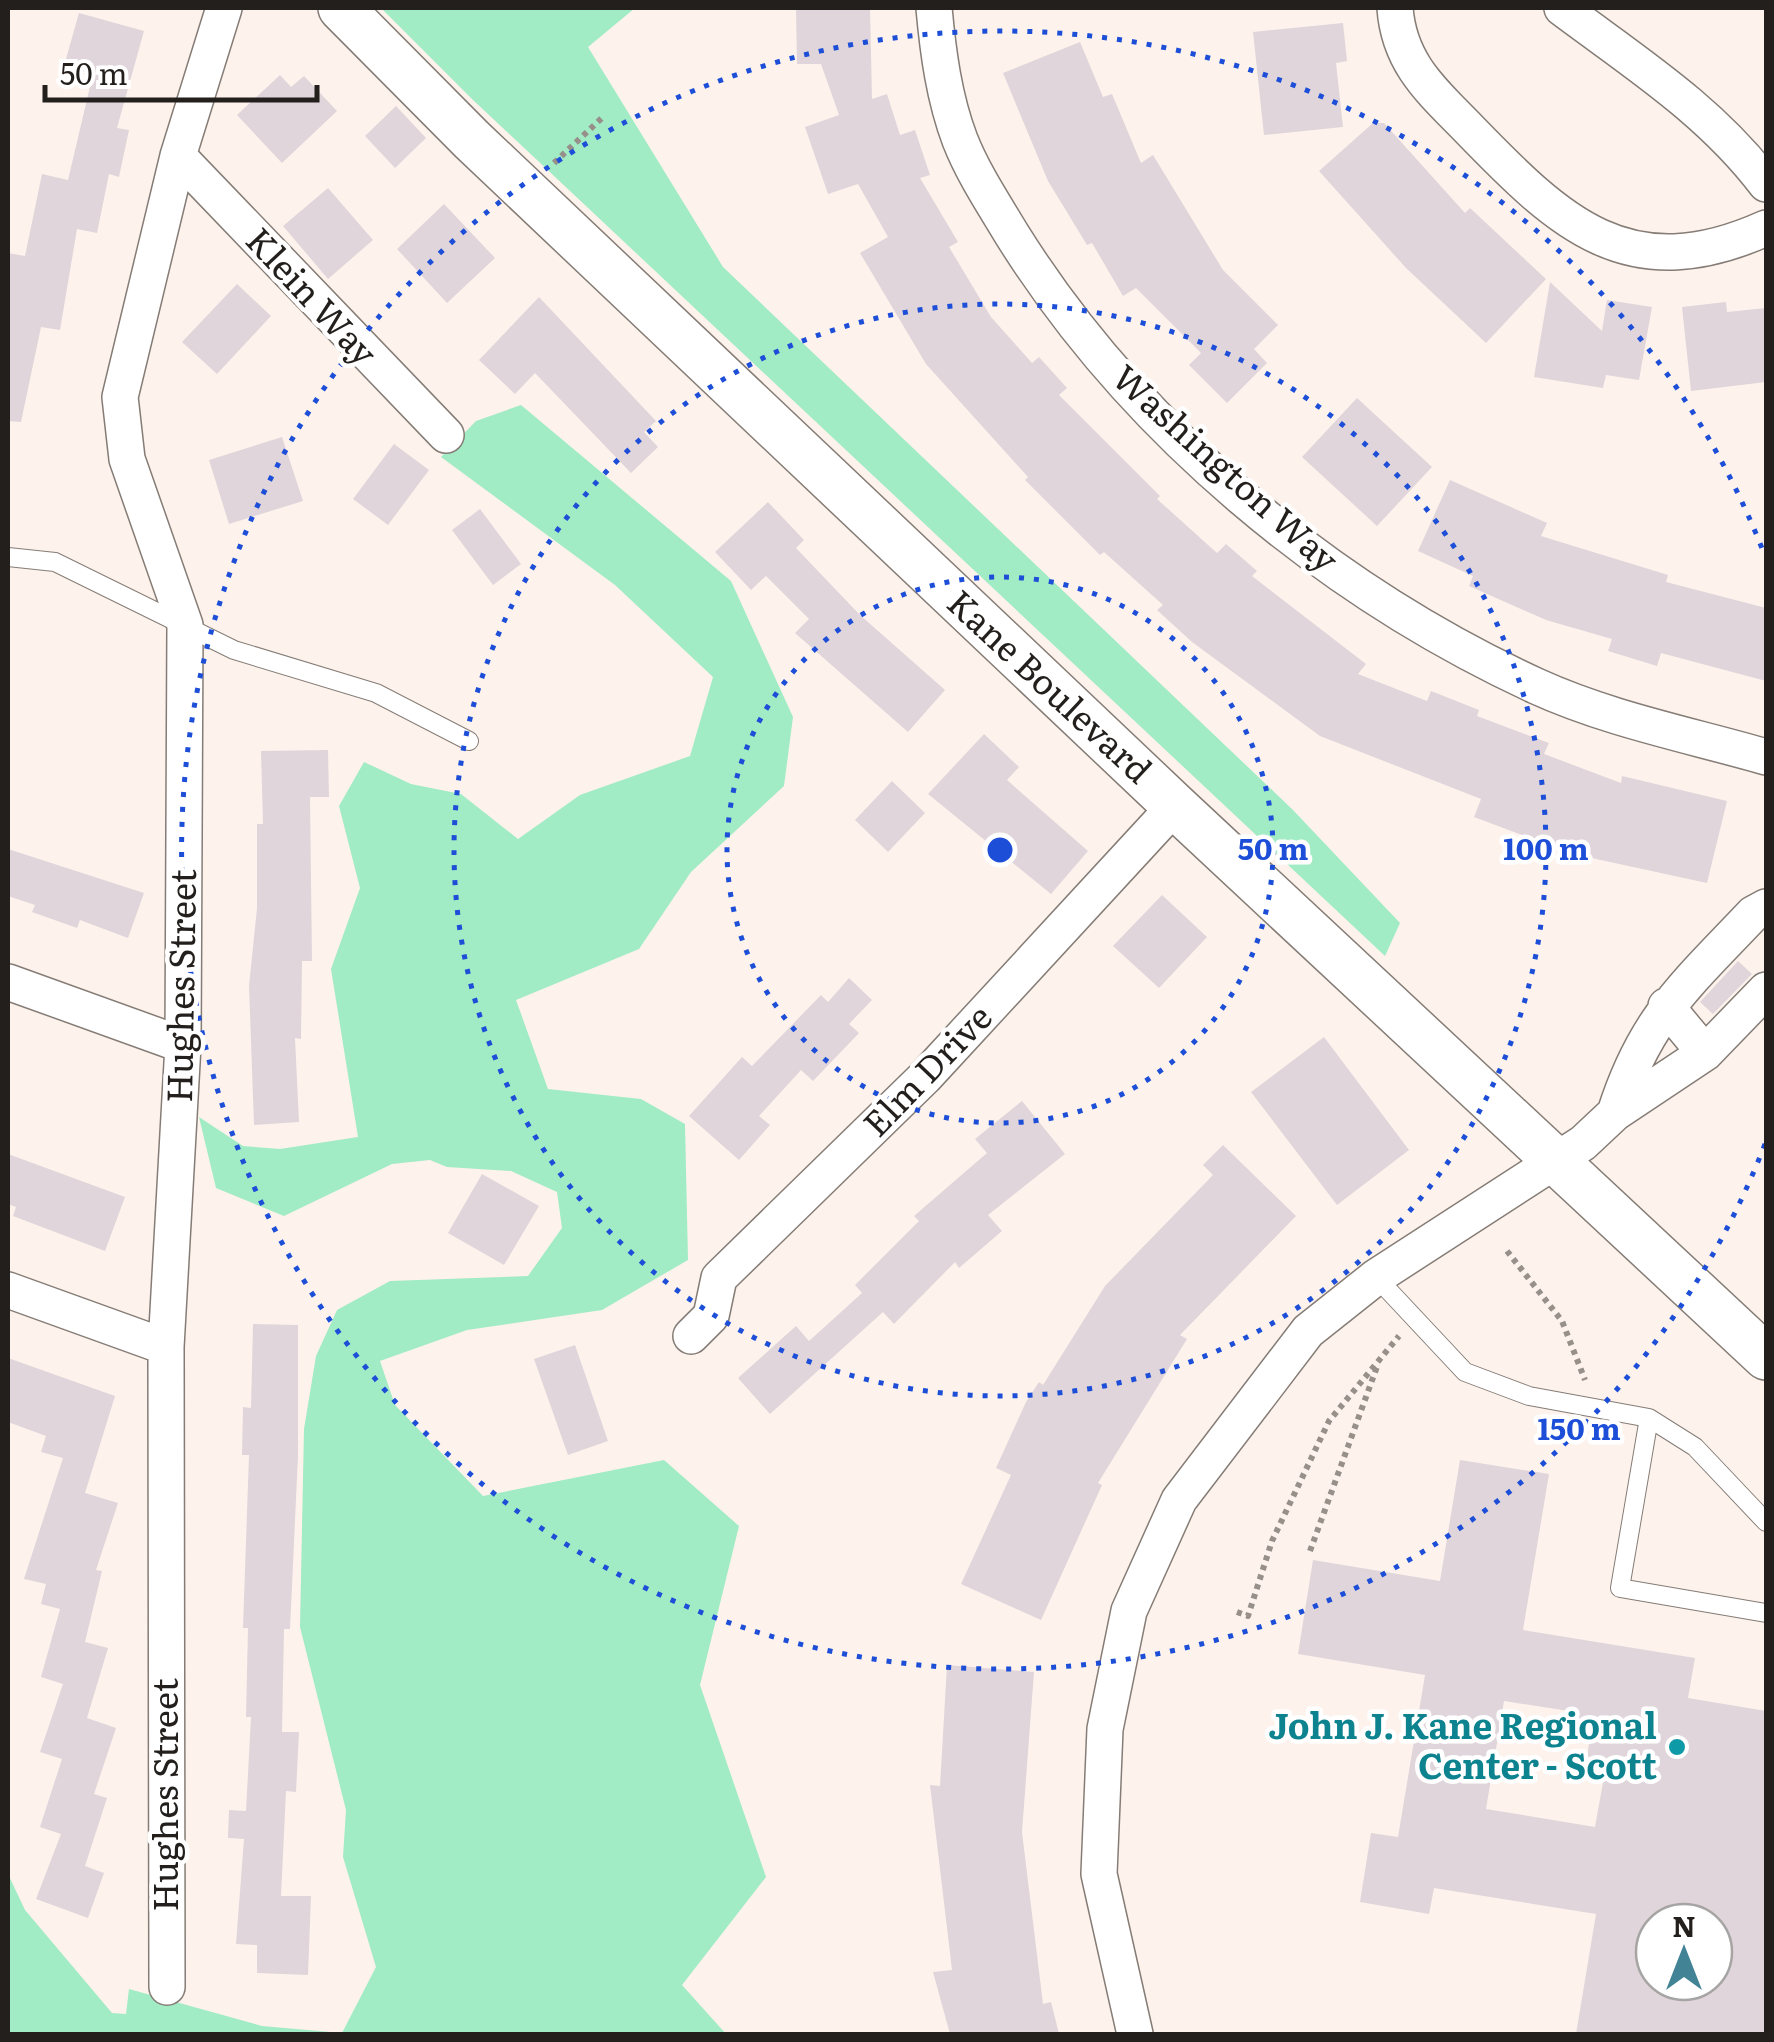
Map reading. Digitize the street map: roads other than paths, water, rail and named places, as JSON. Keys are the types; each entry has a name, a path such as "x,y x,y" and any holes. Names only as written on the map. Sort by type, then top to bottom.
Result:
{"street":[{"name":"Hughes Street","path":"166,1987 166,1347 183,1044 185,626 127,459 120,398 178,156 224,8"},
{"name":"Kane Boulevard","path":"340,8 472,140 1175,806 1551,1160 1763,1350"},
{"name":"Washington Way","path":"934,8 948,98 961,142 1040,280 1155,414 1234,486 1352,583 1454,646 1540,688 1766,757"},
{"path":"1395,8 1397,36 1412,69 1531,193 1576,228 1628,248 1684,252 1739,240 1766,228"},
{"path":"1562,8 1625,50 1696,109 1745,155 1766,184"},
{"name":"Klein Way","path":"178,156 446,435"},
{"name":"Elm Drive","path":"691,1336 711,1316 719,1278 925,1078 1175,806"},
{"path":"1615,1113 1629,1069 1666,1006 1753,914 1766,908"},
{"path":"8,982 183,1044"},
{"path":"1136,2034 1099,1874 1105,1730 1129,1611 1179,1500 1308,1331 1376,1277 1551,1160 1583,1143 1615,1113 1705,1052 1766,990"},
{"path":"1666,1006 1705,1052"},
{"path":"8,1290 166,1347"}],"lane":[{"path":"8,557 55,562 234,650 376,694 468,741"},
{"path":"1376,1277 1464,1372 1529,1396 1649,1418 1695,1447 1766,1522"},
{"path":"1649,1418 1620,1588 1766,1613"}],"place":[{"name":"John J. Kane Regional Center - Scott","path":"1677,1747"}]}
